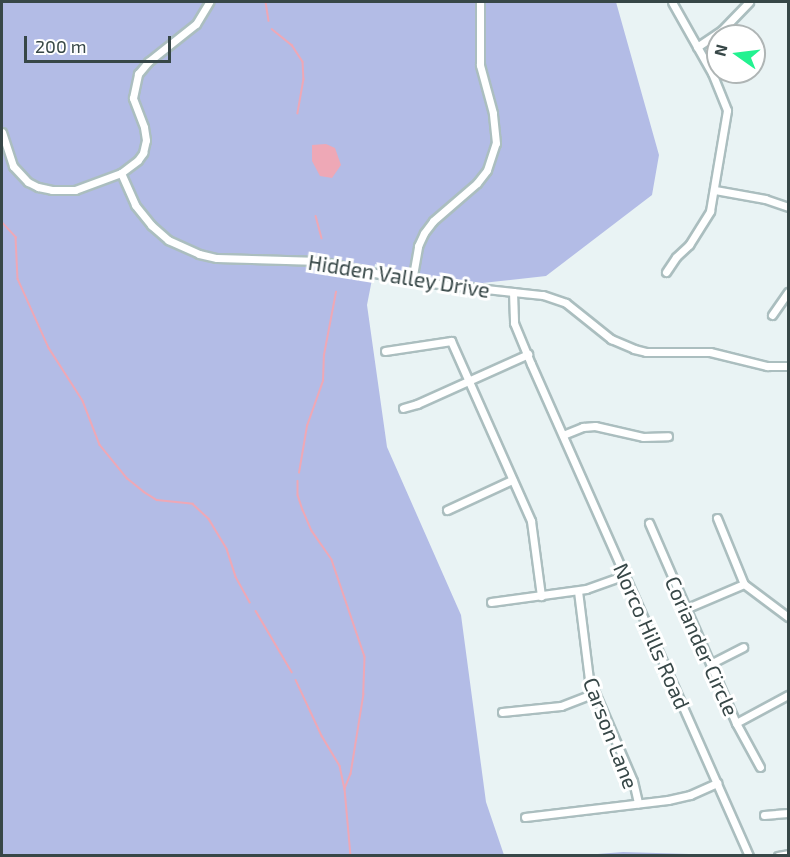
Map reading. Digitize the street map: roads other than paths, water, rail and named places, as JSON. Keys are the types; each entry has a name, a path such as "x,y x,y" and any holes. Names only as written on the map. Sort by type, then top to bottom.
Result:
{"street":[{"path":"2,132 13,166 28,182 38,187 52,190 75,190 121,173 138,160 143,153 146,140 144,127 133,98 138,74 148,62 196,24 209,2"},
{"path":"412,281 418,246 424,233 433,221 477,183 493,156 496,130 480,65 480,2"},
{"path":"666,272 703,226 715,190 727,110 717,83 672,2"},
{"path":"697,47 723,30 749,2"},
{"name":"Hidden Valley Drive","path":"121,173 135,205 151,225 168,240 199,255 217,258 320,261 412,281 513,292 514,323 554,416"},
{"path":"715,190 765,199 789,207"},
{"path":"513,292 554,298 566,303 611,339 634,349 646,352 710,352 767,366 789,366"},
{"path":"772,315 789,292"},
{"path":"385,351 451,341 534,531 541,597"},
{"path":"403,408 528,354"},
{"name":"Norco Hills Road","path":"554,416 749,855"},
{"path":"563,435 583,427 595,426 643,437 668,436"},
{"path":"447,510 512,480"},
{"path":"717,518 744,584 789,617"},
{"name":"Coriander Circle","path":"649,523 685,609 712,663 736,723 760,768"},
{"path":"491,602 578,591 603,585 625,575"},
{"path":"685,609 744,584"},
{"name":"Carson Lane","path":"578,591 586,670 633,781 638,803"},
{"path":"712,663 743,647"},
{"path":"502,712 561,706 595,693"},
{"path":"736,723 789,695"},
{"path":"525,817 690,795 717,783"},
{"path":"764,815 789,813"},
{"path":"777,855 789,854"}],"waterway":[{"path":"266,2 269,21"},
{"path":"272,29 292,45 303,62 304,79 298,113"},
{"path":"316,216 322,238"},
{"path":"2,222 16,237 18,279 49,348 83,401 100,445 127,478 144,492 157,500 193,504 209,519 227,549 236,577 250,602"},
{"path":"299,473 307,426 323,381 324,355 336,292"},
{"path":"298,481 298,495 303,510 312,531 332,560 365,657 364,694 351,774 345,789"},
{"path":"256,611 292,672"},
{"path":"296,680 322,736 340,766 345,789 351,856"}]}
